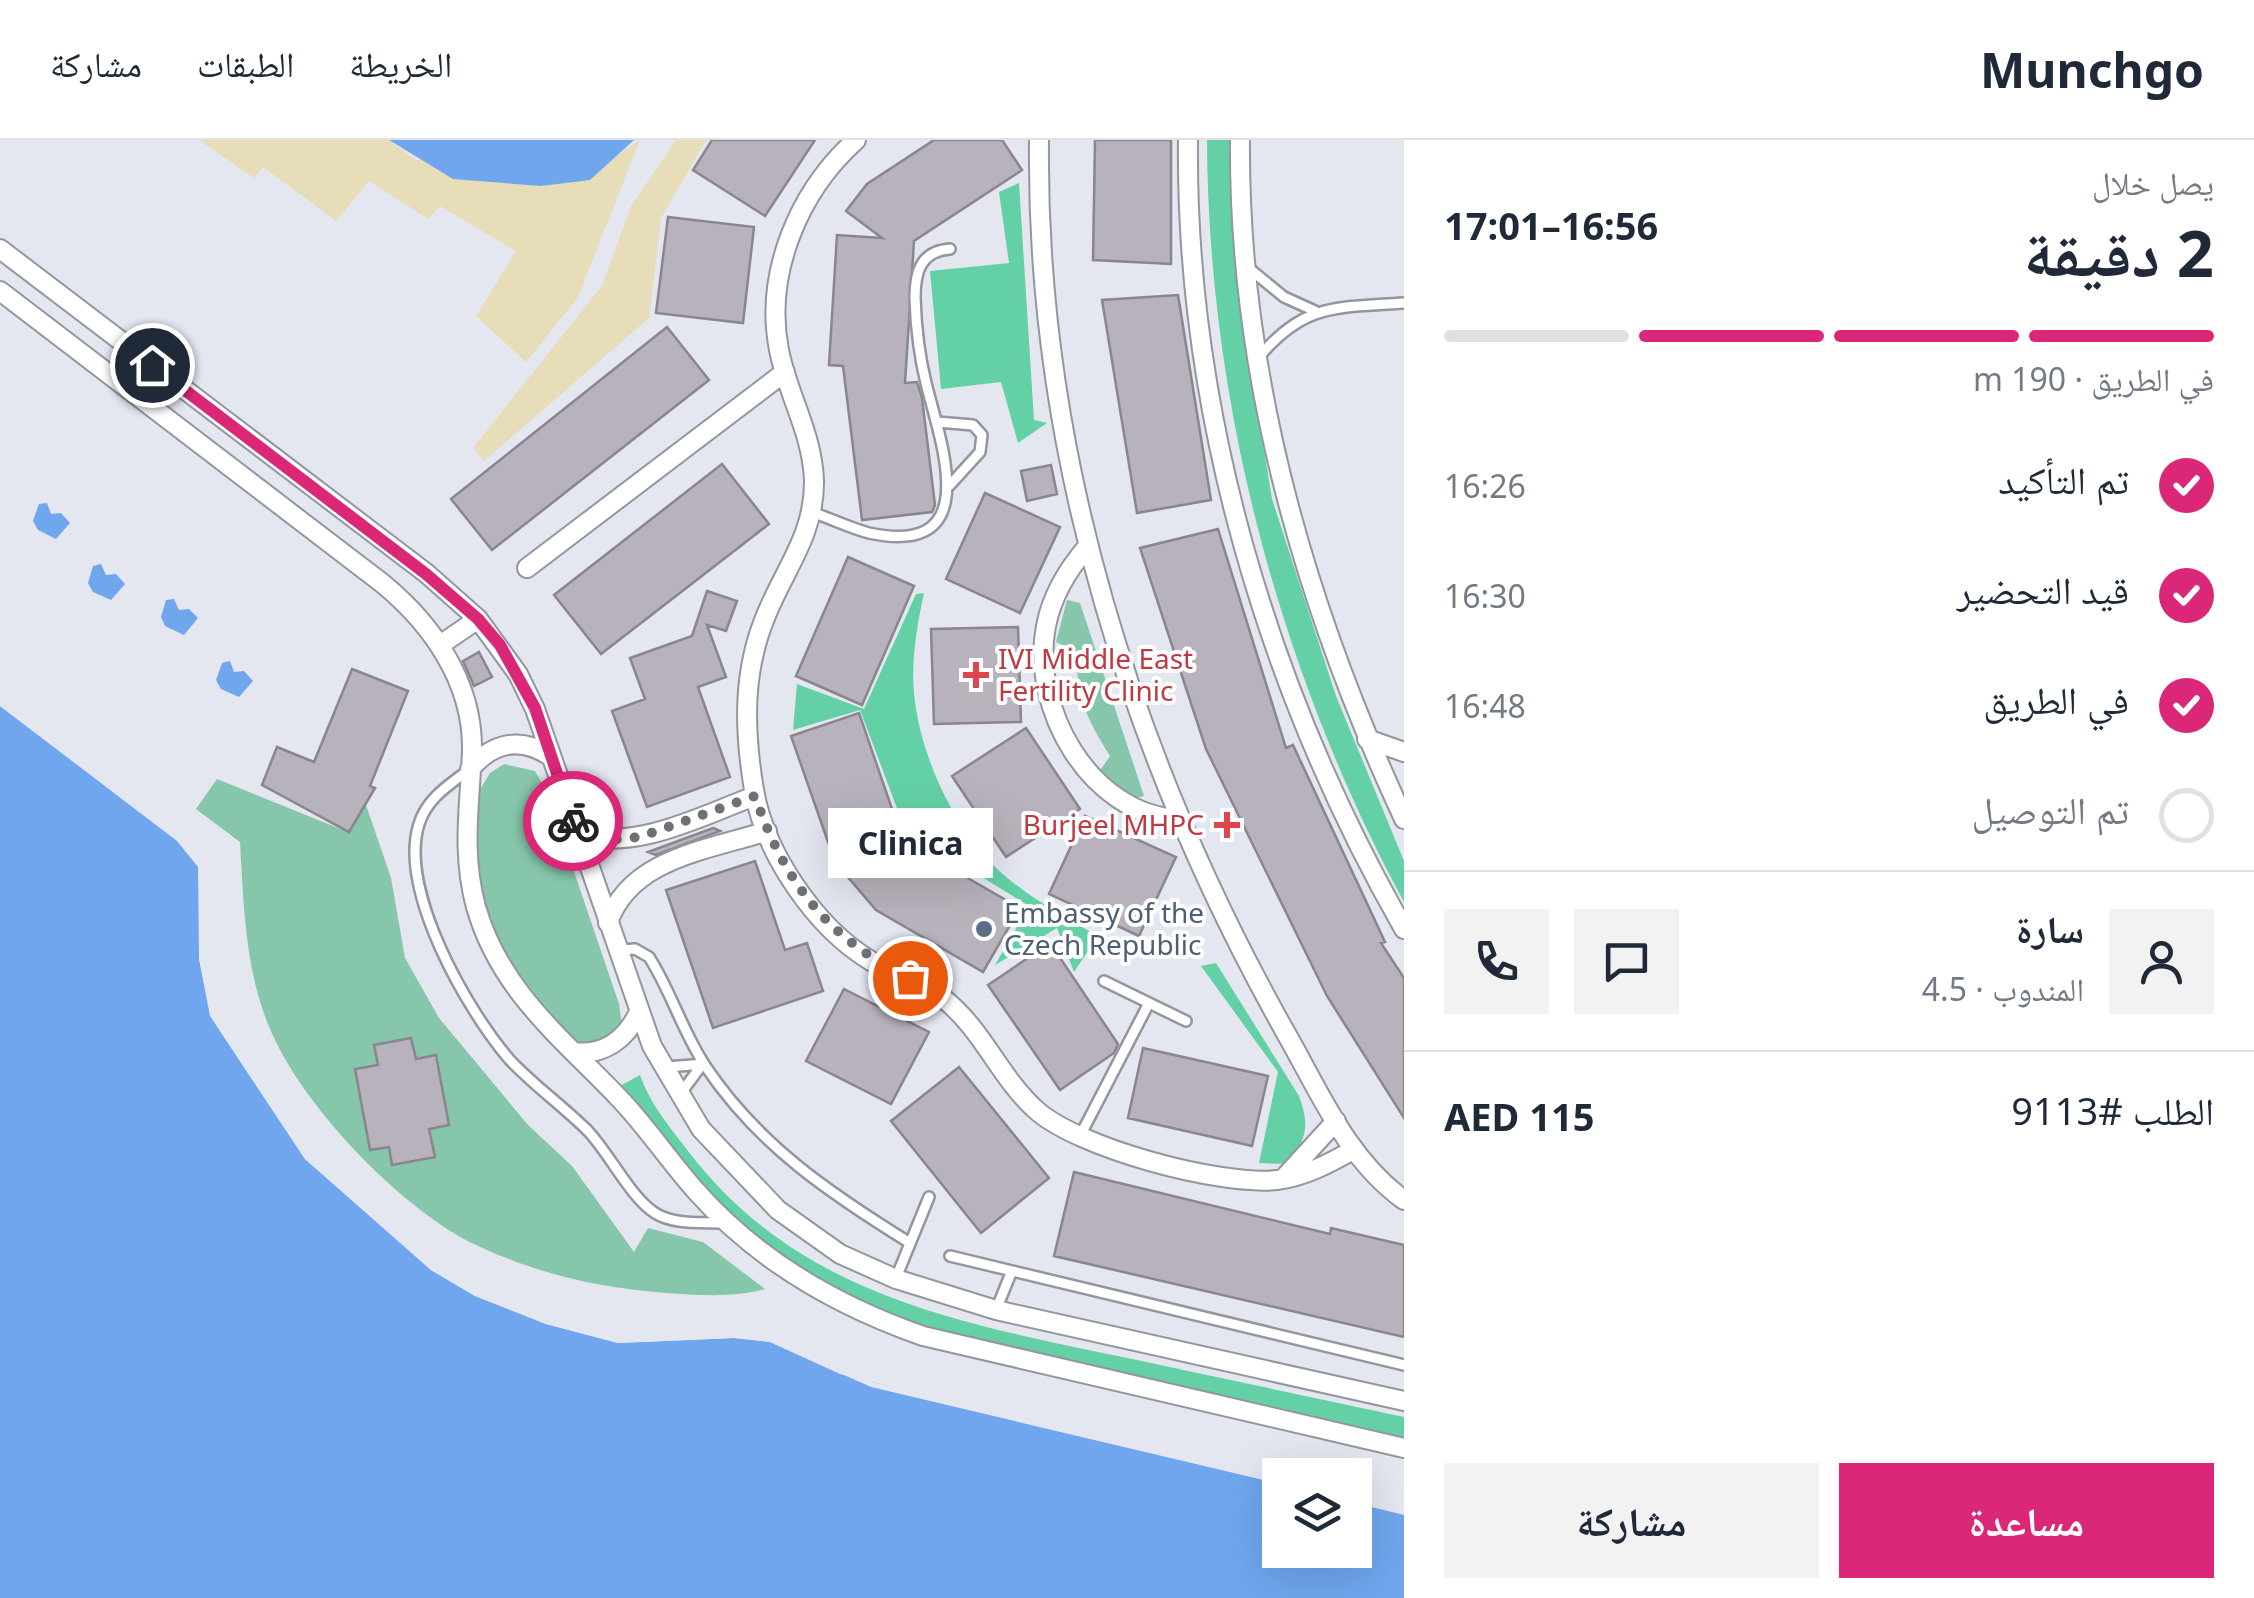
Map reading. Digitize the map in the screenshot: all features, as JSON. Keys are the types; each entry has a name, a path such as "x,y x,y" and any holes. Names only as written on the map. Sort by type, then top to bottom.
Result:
{"street":[{"path":"856,140 814,189 788,241 775,309 785,372 812,448 812,512 798,554 760,630 749,673 746,720 755,796 767,831 806,898 835,930 872,961 944,999 978,1032 1020,1094 1056,1126 1079,1138 1230,1178 1282,1179 1353,1150"},
{"path":"1039,140 1040,238 1051,360 1088,546 1178,819 1236,945 1336,1122 1353,1150 1404,1200"},
{"path":"1188,140 1192,254 1210,394 1240,526 1306,725 1364,853 1404,929"},
{"path":"1240,140 1245,264 1256,360 1274,449 1309,578 1367,739 1404,818"},
{"path":"0,249 426,574 478,619 518,674 639,1012 663,1067 724,1158 778,1210 840,1254 896,1279 996,1310 1404,1401"},
{"path":"0,292 399,597 440,645 467,711 470,769 466,855 487,938 514,989 622,1101 727,1223 823,1292 923,1336 1404,1448"},
{"path":"527,568 785,372"},
{"path":"1088,546 1061,584 1046,626 1044,668 1053,709 1076,755 1110,792 1144,812 1178,819"},
{"path":"440,645 478,619"},
{"path":"1367,739 1404,752"},
{"path":"470,769 501,746 526,744 550,756"},
{"path":"578,835 608,840 640,837 755,796"},
{"path":"608,923 620,896 639,876 767,831"},
{"path":"573,1052 608,1048 626,1033 639,1012"},
{"path":"1282,1179 1336,1122"}],"lane":[{"path":"812,512 872,534 916,533 940,520 949,486 919,347 915,282 922,261 935,252 950,249"},
{"path":"1245,264 1270,288 1315,311"},
{"path":"1256,360 1283,332 1315,311 1404,302"},
{"path":"937,422 966,423 982,435 980,452 949,486"},
{"path":"470,769 437,794 423,813 416,836 416,859 432,925 458,987 513,1062 590,1133 650,1210 670,1220 727,1223"},
{"path":"618,951 634,949 649,957 704,1064 757,1132 804,1175 910,1243"},
{"path":"1104,981 1186,1020"},
{"path":"1079,1138 1149,1003"},
{"path":"663,1067 704,1064"},
{"path":"680,1096 704,1064"},
{"path":"896,1279 929,1197"},
{"path":"950,1256 1404,1365"},
{"path":"996,1310 1011,1273"}],"green space":[{"path":"1207,140 1231,140 1246,339 1272,499 1336,696 1404,861 1404,902 1360,814 1321,722 1287,628 1259,533 1221,337"},
{"path":"1019,183 1034,420 1047,423 1018,443 1001,382 941,389 930,271 1009,263 999,192"},
{"path":"924,593 913,681 922,738 939,783 975,844 1001,873 1098,936 1074,972 1057,928 995,965 1029,906 912,834 888,870 874,848 906,832 860,710 793,730 797,684 864,709 916,594"},
{"path":"1067,600 1080,603 1144,796 1129,800 1099,772 1110,756 1084,707 1077,652 1056,642"},
{"path":"504,764 535,771 547,792 619,1004 622,1025 616,1042 570,1051 508,976 474,879 478,793 490,773"},
{"path":"217,779 348,832 366,805 391,878 405,958 439,1018 528,1125 572,1166 634,1252 648,1228 703,1242 765,1289 728,1295 666,1293 546,1272 476,1245 419,1209 390,1185 312,1099 276,1042 252,969 240,842 196,809"},
{"path":"1216,963 1299,1096 1305,1116 1304,1132 1286,1164 1259,1163 1278,1072 1201,966"},
{"path":"640,1075 667,1124 733,1201 782,1241 835,1273 891,1298 1011,1333 1404,1417 1404,1437 957,1342 881,1317 769,1257 611,1091"}],"sand":[{"path":"199,140 388,140 416,160 613,158 640,140 578,297 526,362 476,316 516,251 440,206 428,219 369,181 336,221 263,167 254,178"},
{"path":"676,140 706,140 661,218 649,318 484,461 473,448 602,286 631,206"}],"water":[{"path":"389,140 634,140 590,180 541,186 453,179"},
{"path":"47,503 51,514 61,513 70,523 56,539 38,530 33,521 39,504"},
{"path":"101,564 106,575 116,574 125,584 111,600 93,592 88,583 93,566"},
{"path":"174,599 179,610 189,609 198,618 184,635 165,626 161,617 166,600"},
{"path":"230,661 234,672 244,671 253,681 239,697 221,689 216,680 222,663"},
{"path":"0,706 178,841 199,867 199,959 211,1016 305,1159 431,1270 475,1296 546,1324 618,1343 734,1338 770,1342 840,1374 1262,1480 1262,1568 1372,1568 1372,1507 1404,1515 1404,1598 0,1598"}],"pier":[{"path":"0,701 181,837 202,864 204,959 215,1014 309,1156 434,1266 477,1292 548,1319 619,1338 734,1333 771,1337 872,1382 1262,1475 1262,1480 871,1387 770,1342 734,1338 618,1343 546,1324 475,1296 431,1270 305,1159 210,1016 199,959 198,867 177,841 0,706"}],"building":[{"path":"712,140 815,140 765,216 693,170"},
{"path":"934,140 1002,140 1022,170 914,241 905,383 917,382 922,398 935,505 932,512 862,520 843,366 829,365 837,235 882,238 846,211 867,184"},
{"path":"1095,140 1171,140 1171,264 1093,260"},
{"path":"668,217 754,227 743,323 656,313"},
{"path":"1178,295 1211,500 1137,513 1102,300"},
{"path":"667,327 709,380 492,550 451,499"},
{"path":"722,464 769,524 601,654 554,595"},
{"path":"1051,465 1057,494 1027,501 1021,471"},
{"path":"985,493 1060,527 1020,613 946,579"},
{"path":"1218,529 1286,748 1293,745 1385,942 1381,943 1404,978 1404,1118 1327,996 1206,749 1140,548"},
{"path":"848,557 914,586 862,705 796,676"},
{"path":"707,591 737,601 726,631 707,625 726,677 698,687 730,777 647,807 612,711 645,699 630,658 692,636"},
{"name":"IVI Middle East Fertility Clinic","path":"1018,627 1021,722 934,724 931,629"},
{"path":"479,652 492,677 474,686 463,661"},
{"path":"352,669 408,691 370,786 375,788 349,832 262,785 277,747 314,762"},
{"path":"859,713 903,841 1020,908 983,972 876,910 835,862 791,736"},
{"path":"1026,728 1080,809 1006,857 952,776"},
{"path":"1085,816 1176,857 1139,936 1049,894"},
{"path":"713,828 720,831 656,855 648,852"},
{"path":"755,861 785,950 807,943 823,991 713,1028 666,890"},
{"path":"1050,943 1118,1044 1114,1053 1060,1090 988,985"},
{"path":"844,989 929,1032 891,1104 806,1061"},
{"path":"411,1038 416,1059 436,1055 449,1125 429,1129 435,1157 392,1165 389,1147 370,1150 355,1069 378,1065 374,1045"},
{"path":"1143,1048 1268,1076 1252,1146 1128,1118"},
{"path":"959,1067 1049,1178 981,1233 891,1121"},
{"path":"1074,1172 1330,1234 1331,1228 1404,1245 1404,1337 1054,1256"}],"way so far":[{"path":"573,821 578,835 623,840 657,832 755,796 767,831 806,898 846,941 872,961 910,978"}],"place":[{"name":"IVI Middle East Fertility Clinic","path":"976,675"},
{"name":"Burjeel MHPC","path":"1227,825"},
{"name":"Embassy of the Czech Republic","path":"984,929"},
{"name":"Clinica","path":"910,978"}],"route":[{"path":"152,365 426,574 478,619 500,645 535,708 573,821"}]}
